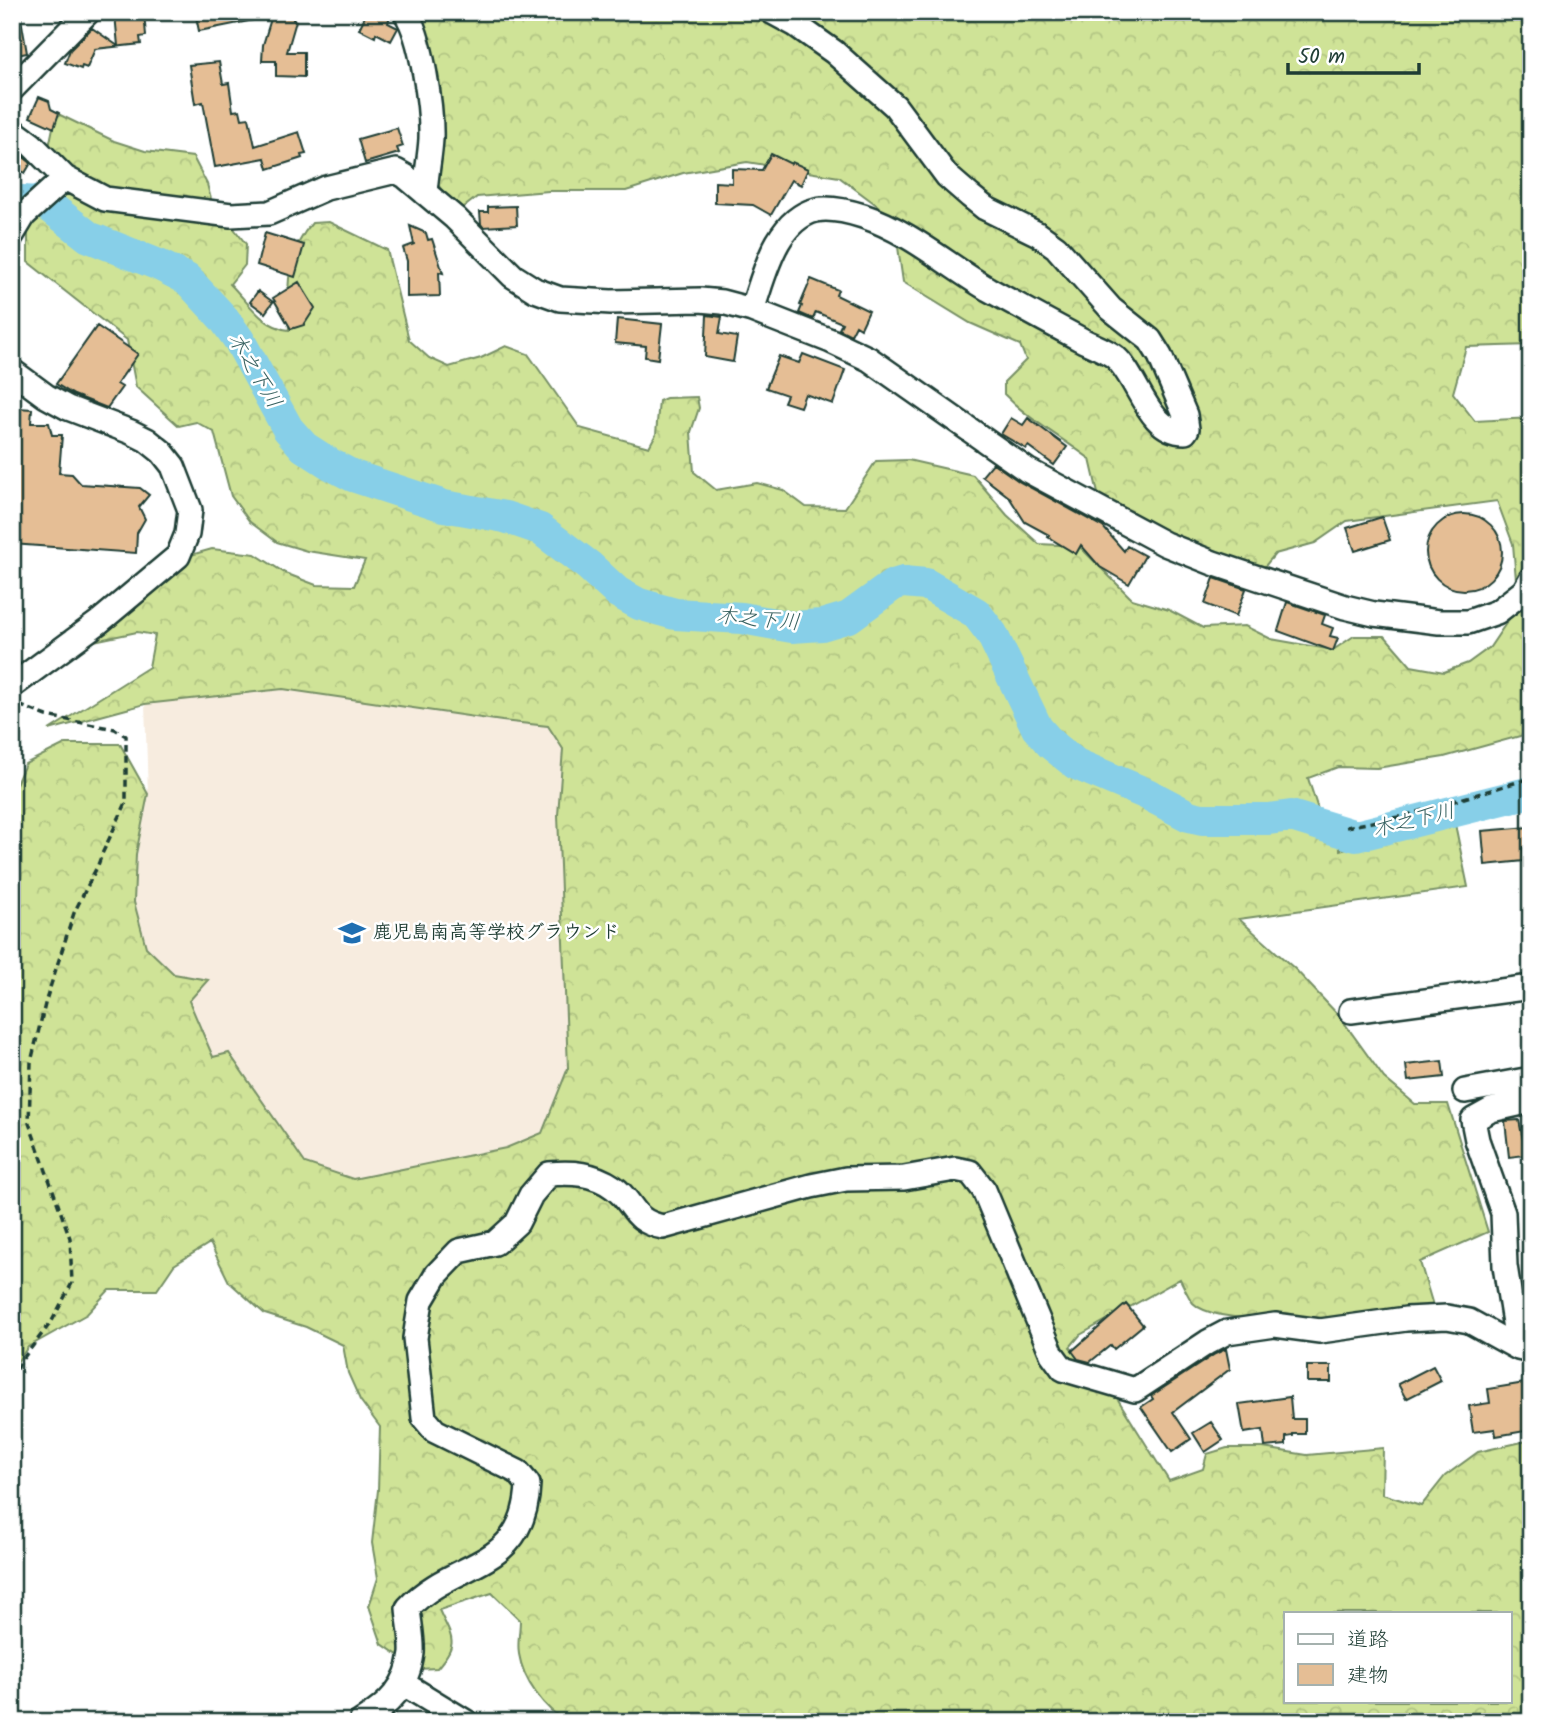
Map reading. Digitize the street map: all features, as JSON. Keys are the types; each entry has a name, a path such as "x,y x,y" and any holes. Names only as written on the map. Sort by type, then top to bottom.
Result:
{"street":[{"path":"12,89 88,12"},
{"path":"405,12 419,39 429,113 431,138 425,193"},
{"path":"752,310 783,234 797,219 816,210 835,210 864,216 899,232 986,288 1114,357 1134,382 1149,410 1161,423 1178,432 1185,432 1187,429 1185,415 1150,341 1111,309 1056,247 1038,234 985,208 947,176 895,106 834,52 772,12"},
{"path":"12,130 62,181 105,199 231,215 269,213 326,188 396,171 454,218 513,276 535,290 560,299 611,302 700,300 722,302 752,310 869,359 1027,470 1165,544 1345,607 1374,614 1439,622 1468,622 1497,612 1524,591 1531,579"},
{"path":"18,225 62,181"},
{"path":"12,371 46,396 68,408 131,432 162,452 173,466 190,510 187,534 178,556 99,622 12,686"},
{"path":"1350,1011 1531,987"},
{"path":"1465,1091 1531,1079"},
{"path":"1525,1349 1505,1266 1503,1213 1477,1140 1473,1119 1491,1110 1531,1101"},
{"path":"361,1722 391,1702 404,1684 412,1651 408,1608 420,1596 494,1556 512,1537 525,1513 528,1484 518,1472 435,1431 424,1418 415,1338 421,1301 437,1274 459,1251 495,1243 517,1223 531,1195 549,1174 573,1172 591,1176 614,1188 648,1224 663,1227 846,1180 904,1178 955,1169 970,1172 984,1190 1052,1354 1063,1369 1135,1390 1227,1332 1275,1325 1320,1331 1406,1319 1447,1317 1469,1321 1525,1349"},
{"path":"404,1684 466,1722"}],"path":[{"path":"12,698 18,705 47,716 115,729 126,736 126,803 74,913 46,1000 31,1062 29,1123 70,1238 72,1283 52,1321 21,1361 12,1380"},
{"path":"1346,827 1404,816 1531,778"}],"shaded area":[{"name":"鹿児島南高等学校グラウンド","path":"284,689 502,721 548,725 563,749 558,815 568,1068 542,1133 506,1148 353,1179 305,1163 230,1053 213,1057 189,1001 207,981 174,974 146,947 134,902 136,854 148,794 145,704"}],"green space":[{"path":"415,12 1531,12 1531,345 1466,347 1453,393 1475,421 1531,418 1531,552 1516,580 1513,544 1497,501 1347,521 1315,543 1275,554 1261,571 1244,568 1100,502 1090,459 1004,394 1004,382 1026,360 1020,345 970,323 903,282 895,226 878,206 839,177 747,162 683,173 626,191 549,191 477,197 459,211 437,184"},
{"path":"56,113 114,141 145,151 193,157 207,184 211,199 246,244 245,265 230,284 256,313 279,328 289,330 288,287 297,247 312,223 329,222 387,250 409,340 429,358 449,367 481,358 506,346 528,354 580,428 649,447 656,434 659,401 666,398 697,397 699,408 691,432 694,472 716,490 757,483 783,490 806,507 845,508 876,461 908,460 973,475 1007,515 1039,544 1079,546 1132,599 1169,610 1203,628 1245,626 1271,639 1333,650 1354,636 1385,636 1411,666 1444,672 1468,663 1490,647 1513,613 1531,596 1531,733 1444,757 1377,768 1338,767 1308,778 1324,828 1339,830 1340,850 1454,819 1468,887 1239,919 1295,969 1340,1017 1384,1078 1415,1104 1448,1104 1488,1232 1420,1262 1434,1309 1308,1319 1237,1317 1210,1312 1193,1303 1180,1279 1080,1335 1070,1347 1112,1390 1169,1481 1203,1469 1207,1454 1227,1448 1263,1448 1307,1455 1383,1448 1382,1494 1421,1506 1445,1476 1478,1452 1531,1440 1531,1722 567,1722 550,1710 530,1684 519,1654 520,1620 492,1593 439,1610 452,1640 449,1652 437,1668 418,1669 382,1644 369,1606 378,1578 372,1543 378,1490 380,1427 360,1400 348,1373 343,1345 306,1327 265,1314 229,1282 210,1243 174,1265 157,1290 109,1290 87,1314 28,1347 12,1369 12,793 25,764 65,744 120,744 148,794 136,854 134,902 146,947 174,974 208,980 189,1001 213,1057 229,1053 305,1163 353,1179 506,1148 542,1133 568,1068 558,815 563,749 548,726 283,689 145,704 49,730 149,667 155,635 137,632 94,641 85,638 184,557 212,549 255,554 285,573 316,585 354,586 365,560 307,551 277,542 250,522 231,496 214,432 196,422 179,426 136,387 127,340 28,262 28,212 62,182 49,147"}],"building":[{"path":"144,12 146,36 140,37 141,44 95,49 87,68 82,66 81,69 65,63 70,50 92,28 118,46 115,14"},
{"path":"195,12 258,12 259,19 199,31"},
{"path":"273,12 295,12 293,20 296,21 287,52 304,52 304,77 276,76 276,61 262,61 263,45"},
{"path":"367,12 391,12 388,23 398,28 391,41 376,33 375,37 359,29"},
{"path":"12,13 20,13 27,53 12,56"},
{"path":"219,62 223,84 229,83 233,111 240,110 242,119 249,118 255,146 299,132 306,154 301,155 302,158 268,169 265,158 215,167 203,102 195,104 189,65"},
{"path":"39,97 49,101 51,109 59,113 54,128 30,117"},
{"path":"397,128 403,146 397,148 399,153 365,163 358,139"},
{"path":"12,148 31,163 25,173 12,165"},
{"path":"771,154 808,169 801,185 791,180 771,215 753,205 715,203 715,182 732,183 732,169 762,170"},
{"path":"516,206 517,225 483,227 481,224 480,212 488,212 488,207"},
{"path":"410,226 426,233 428,240 432,239 443,273 439,272 440,296 407,297 407,261 403,248 414,244"},
{"path":"265,233 304,245 295,277 257,265"},
{"path":"811,279 838,290 836,295 869,311 861,328 856,325 851,335 839,329 842,323 816,312 813,319 799,313"},
{"path":"299,282 315,308 304,325 291,329 273,298"},
{"path":"258,291 273,302 265,313 250,302"},
{"path":"707,315 722,317 719,334 737,337 733,362 705,357"},
{"path":"617,319 662,324 658,359 645,357 646,346 615,343"},
{"path":"97,326 138,354 117,384 122,387 107,408 74,395 56,384"},
{"path":"803,354 845,370 833,404 805,394 800,407 784,402 787,395 766,388 779,356 799,363"},
{"path":"18,408 32,409 31,423 49,423 52,435 62,435 59,473 72,474 81,484 140,488 149,495 139,507 145,519 137,533 136,553 12,544 12,428 17,429"},
{"path":"1011,418 1023,425 1028,418 1067,447 1054,465 1028,446 1026,449 1001,434"},
{"path":"993,463 1020,482 1103,527 1124,551 1127,546 1145,556 1129,584 1100,567 1081,545 1076,554 1025,522 1009,497 982,476"},
{"path":"1464,514 1478,517 1491,525 1499,538 1502,552 1499,566 1491,579 1478,587 1464,590 1450,587 1437,579 1429,566 1426,552 1429,538 1437,525 1450,517"},
{"path":"1382,517 1390,540 1355,551 1347,528"},
{"path":"1214,578 1246,589 1236,616 1205,604"},
{"path":"1287,602 1325,615 1322,624 1333,628 1330,636 1338,638 1333,651 1278,631"},
{"path":"1529,827 1531,846 1523,847 1524,861 1485,865 1482,831"},
{"path":"1442,1061 1444,1077 1408,1081 1406,1065"},
{"path":"1519,1120 1526,1155 1509,1157 1505,1121"},
{"path":"1126,1304 1143,1325 1114,1349 1111,1345 1090,1362 1078,1359 1072,1351"},
{"path":"1226,1349 1230,1369 1173,1412 1191,1439 1172,1452 1141,1407 1153,1399 1151,1396"},
{"path":"1307,1366 1331,1366 1331,1382 1307,1382"},
{"path":"1433,1366 1441,1381 1406,1399 1398,1384"},
{"path":"1531,1382 1531,1430 1496,1436 1495,1429 1473,1432 1469,1406 1490,1403 1488,1389"},
{"path":"1290,1397 1292,1419 1305,1419 1305,1434 1286,1437 1286,1445 1265,1447 1263,1430 1244,1433 1239,1404"},
{"path":"1211,1422 1223,1440 1205,1452 1193,1433"}],"waterway":[{"name":"木之下川","path":"12,203 41,202 89,237 187,279 224,319 239,340 288,429 304,447 332,465 353,476 444,506 505,517 540,529 589,566 617,592 639,604 675,614 742,618 792,627 822,625 849,617 893,585 903,582 926,584 976,613 992,634 1037,728 1051,744 1076,764 1147,794 1189,816 1202,819 1269,819 1291,816 1356,836 1531,792"}],"place":[{"name":"鹿児島南高等学校グラウンド","path":"352,933"}]}
